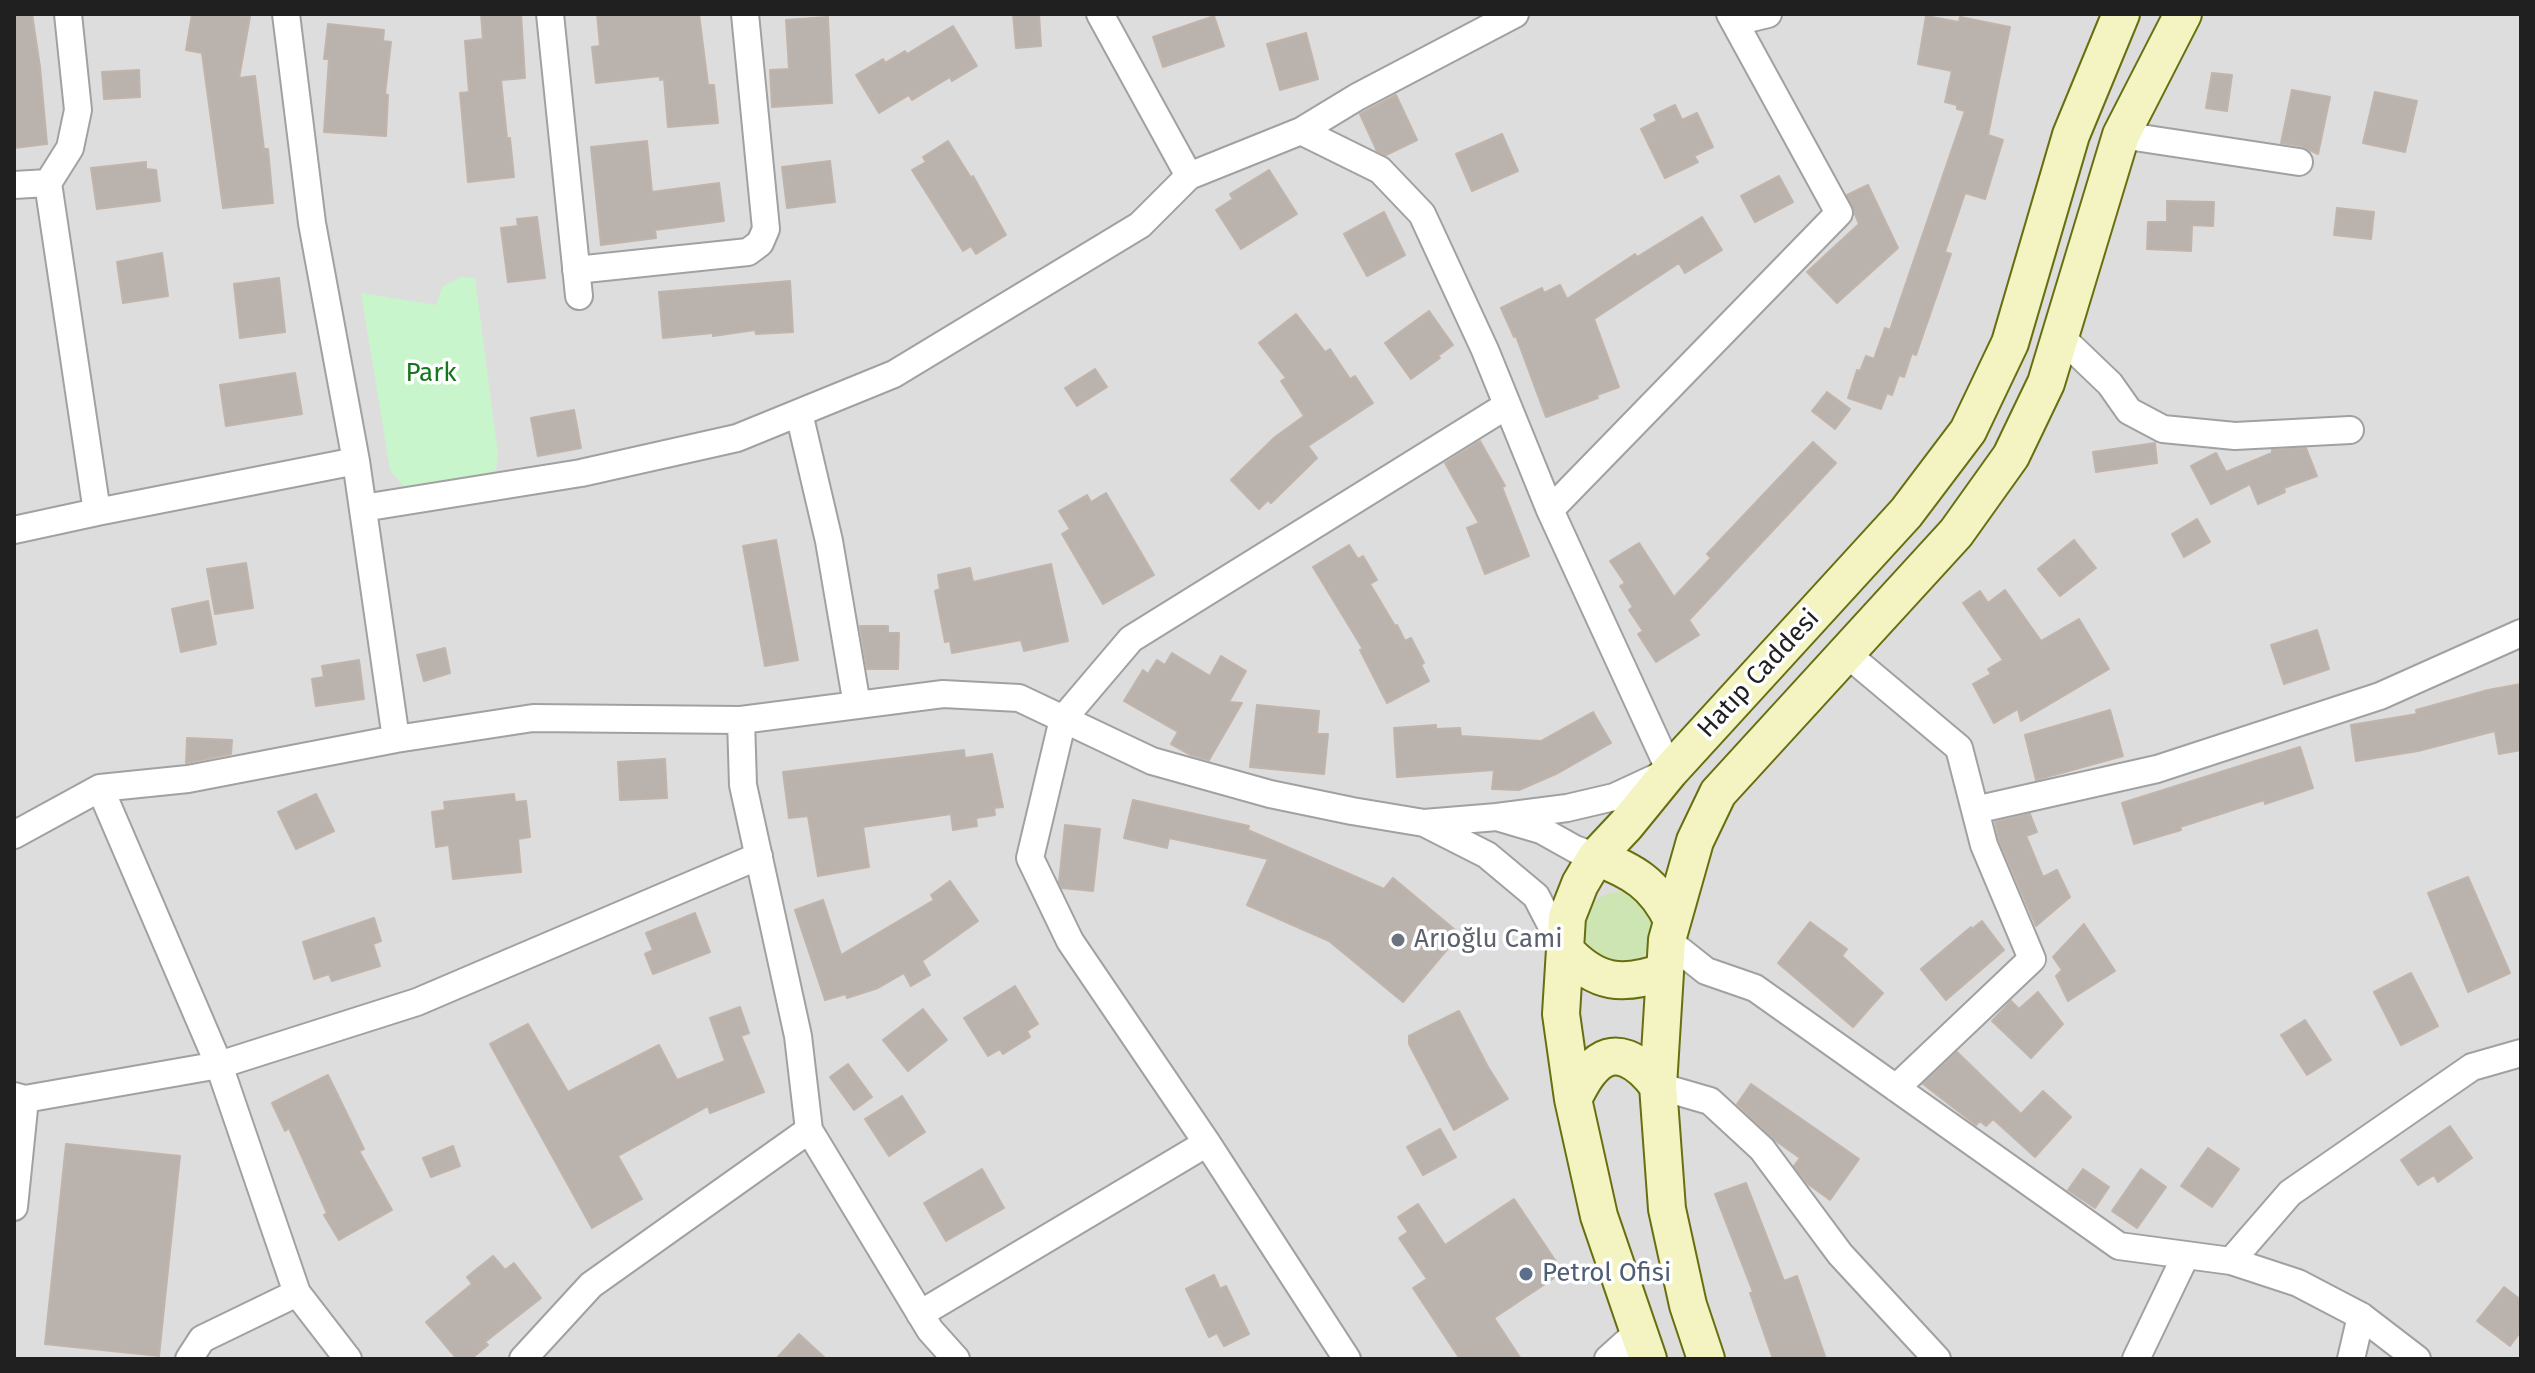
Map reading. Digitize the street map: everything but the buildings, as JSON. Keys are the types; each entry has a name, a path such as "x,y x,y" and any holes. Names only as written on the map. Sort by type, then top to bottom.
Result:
{"main road":[{"name":"Hatıp Caddesi","path":"1643,1346 1599,1216 1573,1099 1561,1014 1567,917 1580,884 1596,857 1670,771 1906,513 1968,431 2010,343 2071,135 2121,14"},
{"name":"Hatıp Caddesi","path":"1706,1359 1688,1305 1667,1209 1658,1086 1668,944 1695,841 1718,793 1956,533 2011,456 2046,383 2062,338 2121,135 2183,14"},
{"path":"1565,950 1576,963 1595,976 1615,981 1638,980 1668,944 1658,893 1629,872 1596,857"},
{"path":"1573,1099 1591,1069 1611,1056 1632,1059 1647,1071 1658,1086"}],"street":[{"path":"68,14 78,110 70,148 48,183 97,512"},
{"path":"286,14 312,223 356,461 396,739"},
{"path":"550,14 578,283 748,252 760,243 766,229 745,14"},
{"path":"1100,14 1189,176"},
{"path":"363,508 581,473 737,438 894,374 1140,225 1189,176 1301,131 1357,97 1515,14"},
{"path":"1550,510 1839,213 1733,18 1768,14"},
{"path":"14,835 100,788 188,779 396,739 533,718 741,720 943,694 1019,698 1152,761 1270,794 1424,823 1567,808 1614,797 1670,771 1550,510 1485,350 1422,214 1380,170 1301,131"},
{"path":"2121,135 2299,162"},
{"path":"14,185 48,183"},
{"path":"2062,338 2110,384 2129,411 2163,429 2235,436 2350,430"},
{"path":"1347,1359 1207,1143 1070,941 1030,858 1063,719 1131,639 1506,406"},
{"path":"799,413 829,541 857,705"},
{"path":"14,530 356,461"},
{"path":"1975,810 2157,769 2321,716 2380,696 2521,633"},
{"path":"1847,654 1959,748 1984,845 2032,959 1896,1088"},
{"path":"741,720 743,785 798,1036 809,1130 930,1330 956,1359"},
{"path":"100,788 219,1065 297,1293 348,1359"},
{"path":"1497,817 1541,830 1596,857"},
{"path":"1424,823 1487,855 1536,896 1565,950"},
{"path":"14,1207 20,1098 219,1065 417,1002 759,856"},
{"path":"1668,944 1706,971 1755,988 2119,1246 2231,1261 2298,1283 2361,1316 2417,1359"},
{"path":"2231,1261 2290,1193 2472,1067 2521,1053"},
{"path":"1658,1086 1710,1101 1762,1149 1840,1254 1937,1359"},
{"path":"523,1359 591,1285 809,1130"},
{"path":"920,1314 1207,1143"},
{"path":"2136,1359 2186,1255"},
{"path":"189,1359 202,1339 297,1293"},
{"path":"2351,1359 2361,1316"},
{"path":"1608,1359 1643,1346"}],"shaded area":[{"path":"14,14 2521,14 2521,1359 14,1359"}],"green space":[{"name":"Park","path":"461,277 475,278 498,454 496,470 482,478 404,487 390,470 361,293 436,305 442,287"},
{"path":"1619,892 1639,898 1649,908 1655,928 1649,948 1639,958 1619,964 1599,958 1589,948 1583,928 1589,908 1599,898"}],"place":[{"name":"Arıoğlu Cami","path":"1398,940"},
{"name":"Petrol Ofisi","path":"1526,1274"}]}
